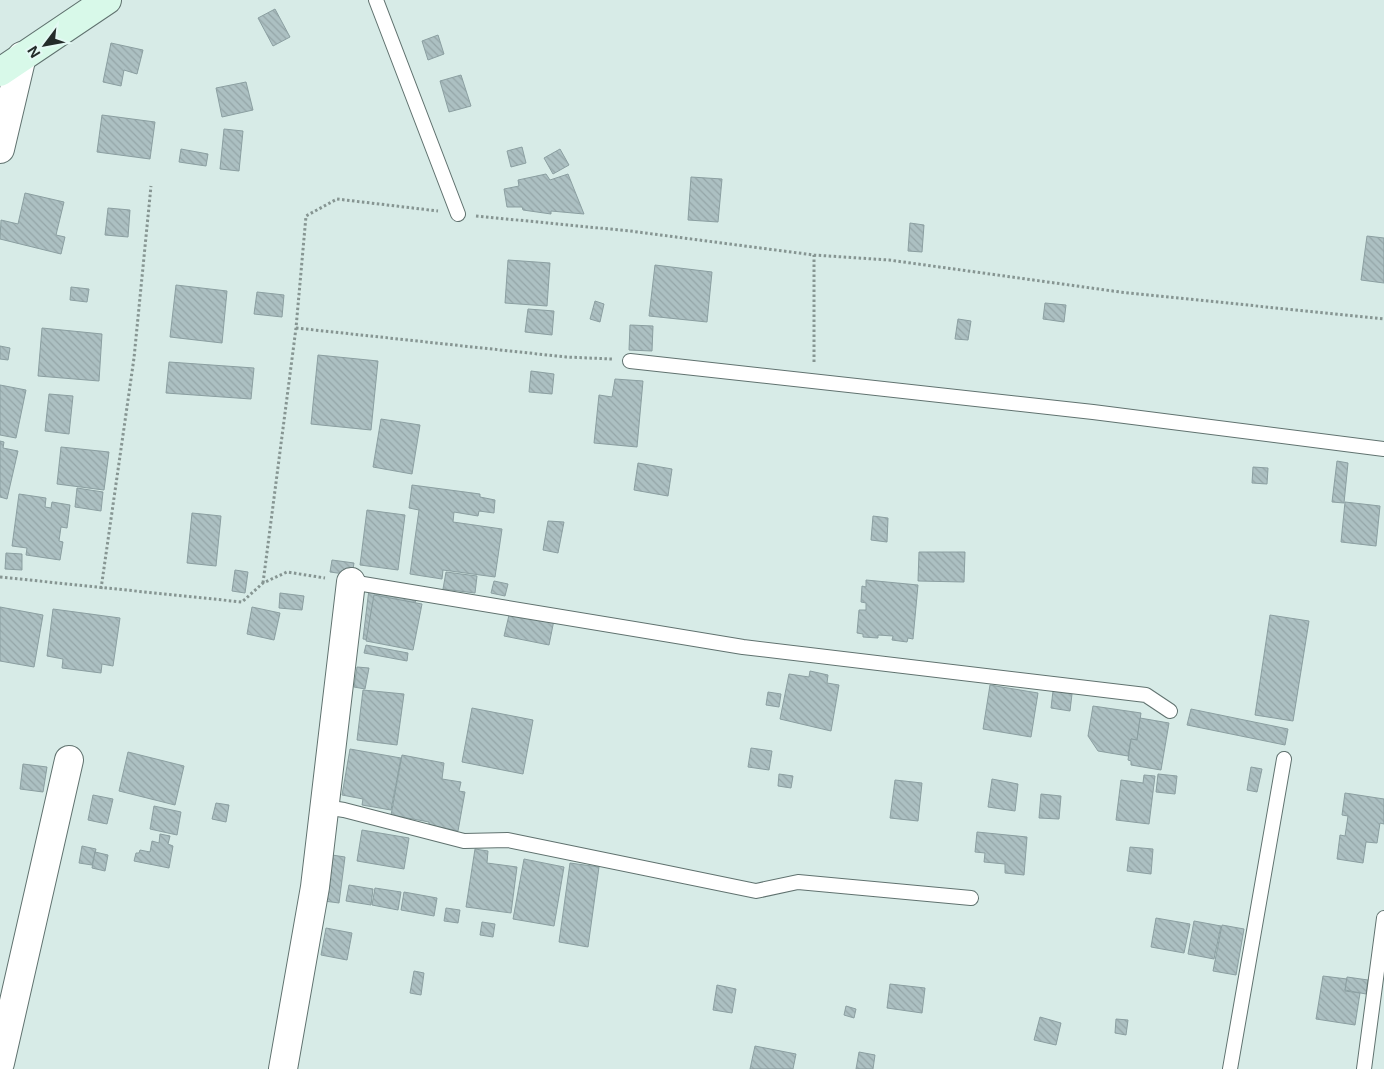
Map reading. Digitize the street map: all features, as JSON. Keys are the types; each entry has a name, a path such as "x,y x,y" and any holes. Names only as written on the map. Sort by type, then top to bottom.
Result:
{"street":[{"path":"0,72 108,0"},
{"path":"0,149 22,56"},
{"path":"283,1069 316,887 351,582"},
{"path":"0,1063 70,760"}],"lane":[{"path":"376,0 458,214"},
{"path":"630,361 1092,412 1384,449"},
{"path":"351,582 743,647 1146,695 1170,711"},
{"path":"1230,1069 1284,759"},
{"path":"325,807 344,810 464,842 508,840 756,891 798,882 971,898"},
{"path":"1364,1069 1384,918"}],"path":[{"path":"101,589 134,358 151,186"},
{"path":"263,584 296,328 306,216 336,199 458,214 630,231 814,255 888,260 1120,292 1384,319"},
{"path":"814,255 814,370"},
{"path":"0,577 101,589 242,602 263,584 288,572 351,582"}],"building":[{"path":"275,9 290,37 273,46 258,18"},
{"path":"438,35 444,54 428,60 422,41"},
{"path":"111,43 143,50 137,74 124,70 121,86 103,82"},
{"path":"461,75 471,106 449,112 440,81"},
{"path":"246,82 253,110 222,117 216,88"},
{"path":"102,115 155,122 150,159 97,152"},
{"path":"224,129 243,131 239,171 220,169"},
{"path":"522,147 526,163 511,167 507,151"},
{"path":"181,149 208,154 206,166 179,162"},
{"path":"560,149 569,165 553,174 544,158"},
{"path":"546,174 550,180 568,174 584,214 551,211 551,214 523,210 522,207 507,207 504,189 519,186 518,180"},
{"path":"691,177 722,179 718,222 688,220"},
{"path":"25,193 64,202 56,235 65,237 61,254 0,239 1,220 18,224"},
{"path":"108,208 130,210 128,237 105,235"},
{"path":"910,223 924,225 922,252 908,251"},
{"path":"1367,236 1384,238 1384,283 1361,280"},
{"path":"508,260 550,263 547,306 505,303"},
{"path":"655,265 712,272 707,322 649,316"},
{"path":"176,285 227,291 222,343 170,337"},
{"path":"71,287 89,289 87,302 70,300"},
{"path":"257,292 284,295 282,317 254,314"},
{"path":"595,301 604,304 600,322 590,319"},
{"path":"1045,303 1066,305 1064,322 1043,319"},
{"path":"528,309 554,311 552,335 525,332"},
{"path":"958,319 971,321 968,340 955,339"},
{"path":"630,325 653,326 652,351 629,350"},
{"path":"42,328 102,334 99,381 38,376"},
{"path":"0,346 10,348 8,360 0,359"},
{"path":"318,355 378,361 371,430 311,424"},
{"path":"169,362 254,368 251,399 166,393"},
{"path":"531,371 554,374 552,394 529,392"},
{"path":"615,379 643,381 637,447 594,443 599,395 612,397"},
{"path":"0,385 26,390 16,438 0,435"},
{"path":"49,394 73,396 69,434 45,431"},
{"path":"381,419 420,425 412,474 373,467"},
{"path":"0,441 4,442 3,448 18,451 7,499 0,497"},
{"path":"61,447 109,452 104,490 57,484"},
{"path":"1337,461 1348,463 1344,503 1332,502"},
{"path":"638,463 672,469 668,496 634,490"},
{"path":"1253,467 1268,468 1267,484 1252,483"},
{"path":"412,485 480,494 480,497 495,500 494,513 479,511 478,516 454,512 453,522 502,529 495,577 443,570 442,579 410,574 419,510 409,508"},
{"path":"77,488 103,492 101,511 75,507"},
{"path":"19,494 46,498 45,507 51,508 52,502 70,505 67,528 61,527 59,541 63,542 60,560 26,555 27,548 12,546"},
{"path":"1345,502 1380,506 1376,546 1341,542"},
{"path":"367,510 405,515 398,570 360,565"},
{"path":"192,513 221,516 216,566 187,563"},
{"path":"873,516 888,518 887,542 871,540"},
{"path":"548,521 564,522 558,553 543,550"},
{"path":"919,552 965,552 964,582 918,581"},
{"path":"6,553 22,554 22,570 5,569"},
{"path":"332,560 354,563 352,575 330,572"},
{"path":"235,570 248,572 245,593 232,591"},
{"path":"446,572 477,576 475,593 443,589"},
{"path":"866,580 918,585 913,639 908,638 907,642 892,640 893,636 863,637 863,634 857,633 859,610 866,610 866,603 861,602 862,586 866,587"},
{"path":"494,581 508,584 505,596 491,593"},
{"path":"369,589 416,595 411,645 363,639"},
{"path":"280,593 304,596 302,610 279,608"},
{"path":"374,595 422,604 413,650 366,641"},
{"path":"0,607 43,615 34,667 0,661"},
{"path":"252,607 280,613 274,640 247,634"},
{"path":"53,609 120,618 113,666 102,664 101,673 62,668 63,659 47,656"},
{"path":"510,611 554,620 549,645 504,636"},
{"path":"1270,615 1309,621 1293,721 1255,715"},
{"path":"366,645 408,653 407,661 364,653"},
{"path":"357,667 369,668 365,689 354,687"},
{"path":"810,671 828,675 827,683 839,685 831,731 780,719 789,674 809,677"},
{"path":"990,685 1038,693 1031,737 983,729"},
{"path":"363,690 404,694 397,745 357,740"},
{"path":"1053,691 1072,694 1070,711 1051,708"},
{"path":"768,692 781,694 779,707 766,705"},
{"path":"1093,706 1141,713 1137,740 1131,739 1128,756 1098,751 1088,736"},
{"path":"472,708 533,720 523,774 462,762"},
{"path":"1191,709 1288,729 1285,745 1187,725"},
{"path":"1140,718 1169,723 1161,770 1131,765 1131,761 1128,760 1131,739 1137,740"},
{"path":"751,748 772,751 769,770 748,767"},
{"path":"350,749 401,758 391,810 362,805 363,799 342,795"},
{"path":"128,752 184,766 175,805 119,791"},
{"path":"402,755 444,763 442,779 461,782 459,791 465,792 458,831 429,825 429,822 391,815"},
{"path":"23,764 47,767 43,792 20,789"},
{"path":"1251,767 1262,769 1257,792 1247,790"},
{"path":"779,774 793,776 791,788 778,786"},
{"path":"1158,774 1177,776 1175,794 1156,792"},
{"path":"1144,775 1155,776 1149,824 1116,820 1121,780 1143,783"},
{"path":"992,779 1018,784 1015,811 988,807"},
{"path":"895,780 922,783 918,821 890,818"},
{"path":"1345,793 1384,799 1384,824 1380,823 1377,843 1366,842 1363,863 1337,859 1340,835 1345,836 1348,816 1342,815"},
{"path":"1041,794 1061,796 1059,819 1039,818"},
{"path":"93,795 113,799 107,824 88,820"},
{"path":"216,803 229,805 226,822 212,819"},
{"path":"154,806 181,812 177,835 150,829"},
{"path":"362,830 409,838 404,869 357,861"},
{"path":"977,832 1027,837 1024,875 1005,873 1005,864 984,862 985,853 975,852"},
{"path":"160,834 170,836 168,844 173,846 169,868 134,861 136,853 139,853 140,850 150,852 152,841 159,843"},
{"path":"82,846 96,849 92,865 79,863"},
{"path":"1130,847 1153,849 1151,874 1127,871"},
{"path":"475,849 488,851 487,863 517,867 511,913 466,907"},
{"path":"95,852 108,855 105,871 92,868"},
{"path":"332,855 345,857 339,903 324,901"},
{"path":"524,859 564,867 554,926 513,919"},
{"path":"570,863 599,867 588,947 559,942"},
{"path":"349,885 373,889 371,905 346,901"},
{"path":"375,888 401,892 398,910 372,905"},
{"path":"404,892 437,898 434,916 401,910"},
{"path":"446,908 460,910 458,923 444,921"},
{"path":"1156,918 1190,924 1184,953 1151,947"},
{"path":"1194,921 1221,926 1214,959 1188,954"},
{"path":"482,922 495,924 493,937 480,935"},
{"path":"1222,925 1244,929 1236,975 1213,971"},
{"path":"326,928 352,933 347,960 321,955"},
{"path":"414,971 424,973 421,995 410,993"},
{"path":"1323,976 1347,979 1345,991 1360,993 1355,1025 1316,1019"},
{"path":"1347,977 1368,980 1366,994 1345,990"},
{"path":"890,984 925,988 922,1013 887,1008"},
{"path":"717,985 736,989 732,1013 713,1010"},
{"path":"846,1006 856,1009 854,1018 844,1015"},
{"path":"1040,1017 1061,1023 1056,1045 1034,1040"},
{"path":"1116,1019 1128,1020 1126,1035 1115,1033"},
{"path":"755,1046 796,1054 793,1069 750,1069"},
{"path":"859,1052 875,1055 873,1069 856,1069"}]}
